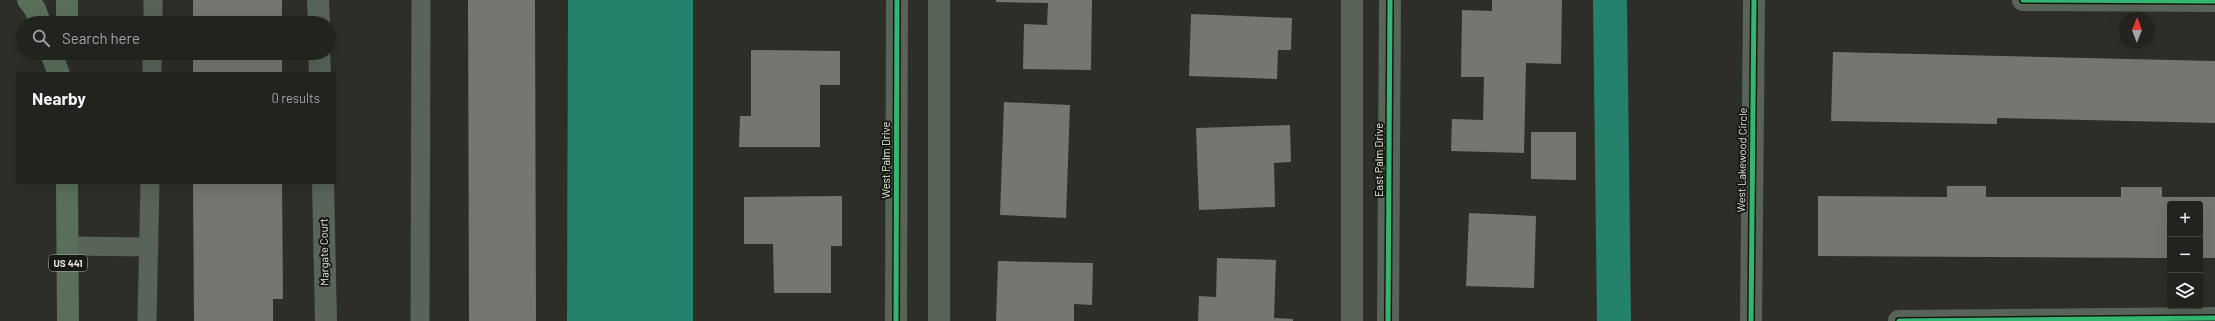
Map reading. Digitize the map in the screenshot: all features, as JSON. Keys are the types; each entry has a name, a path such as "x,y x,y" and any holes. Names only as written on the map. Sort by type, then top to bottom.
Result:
{"main road":[{"path":"28,0 35,9 38,16"},
{"path":"67,0 67,16"},
{"path":"54,60 58,72"},
{"path":"66,60 66,72"},
{"name":"US 441","path":"67,184 68,321"}],"street":[{"path":"318,0 318,16"},
{"name":"West Palm Drive","path":"896,321 897,0"},
{"path":"939,0 939,321"},
{"path":"1352,0 1352,321"},
{"name":"East Palm Drive","path":"1388,321 1390,0"},
{"name":"West Lakewood Circle","path":"1751,321 1754,0"},
{"path":"2023,0 2215,1"},
{"path":"319,60 320,72"},
{"name":"Margate Court","path":"323,184 326,321"},
{"path":"1899,321 2215,318"}],"lane":[{"path":"153,0 153,16"},
{"path":"420,321 422,0"},
{"path":"152,60 152,72"},
{"path":"147,321 150,184"},
{"path":"68,246 149,247"}],"shaded area":[{"path":"568,0 693,0 693,321 567,321"}],"building":[{"path":"193,0 282,0 282,16 193,16"},
{"path":"468,0 535,0 536,321 469,321"},
{"path":"996,0 1092,0 1091,70 1023,69 1024,24 1047,25 1048,3 996,2"},
{"path":"1492,0 1562,0 1561,64 1526,63 1524,153 1451,151 1452,119 1483,120 1484,77 1461,77 1462,10 1492,11"},
{"path":"1191,14 1292,18 1291,50 1278,50 1277,79 1189,76"},
{"path":"751,50 840,51 840,85 820,85 820,147 739,147 740,116 751,116"},
{"path":"1833,52 2215,61 2215,123 1997,118 1997,124 1831,121"},
{"path":"193,60 282,60 282,72 193,72"},
{"path":"1004,102 1070,105 1066,218 1000,215"},
{"path":"1290,125 1291,162 1274,163 1275,207 1199,210 1196,128"},
{"path":"1531,132 1576,132 1576,180 1531,179"},
{"path":"193,184 282,184 283,299 273,299 273,321 194,321"},
{"path":"1947,186 1986,186 1986,197 2121,197 2121,187 2162,187 2162,197 2215,197 2215,258 2203,258 2203,201 2167,201 2167,258 1818,256 1818,196 1947,197"},
{"path":"842,196 842,246 831,246 831,293 774,293 773,244 744,244 744,197"},
{"path":"1469,213 1536,216 1534,288 1466,286"},
{"path":"1217,258 1276,260 1274,318 1293,319 1293,321 1198,321 1199,296 1216,297"},
{"path":"998,261 1093,263 1092,305 1074,304 1074,321 996,321"}],"waterway":[{"path":"1610,0 1614,321"}],"cycle path":[{"path":"896,321 897,0"},
{"path":"1388,321 1390,0"},
{"path":"1751,321 1754,0"},
{"path":"2023,0 2215,1"},
{"path":"1899,321 2215,318"}]}
